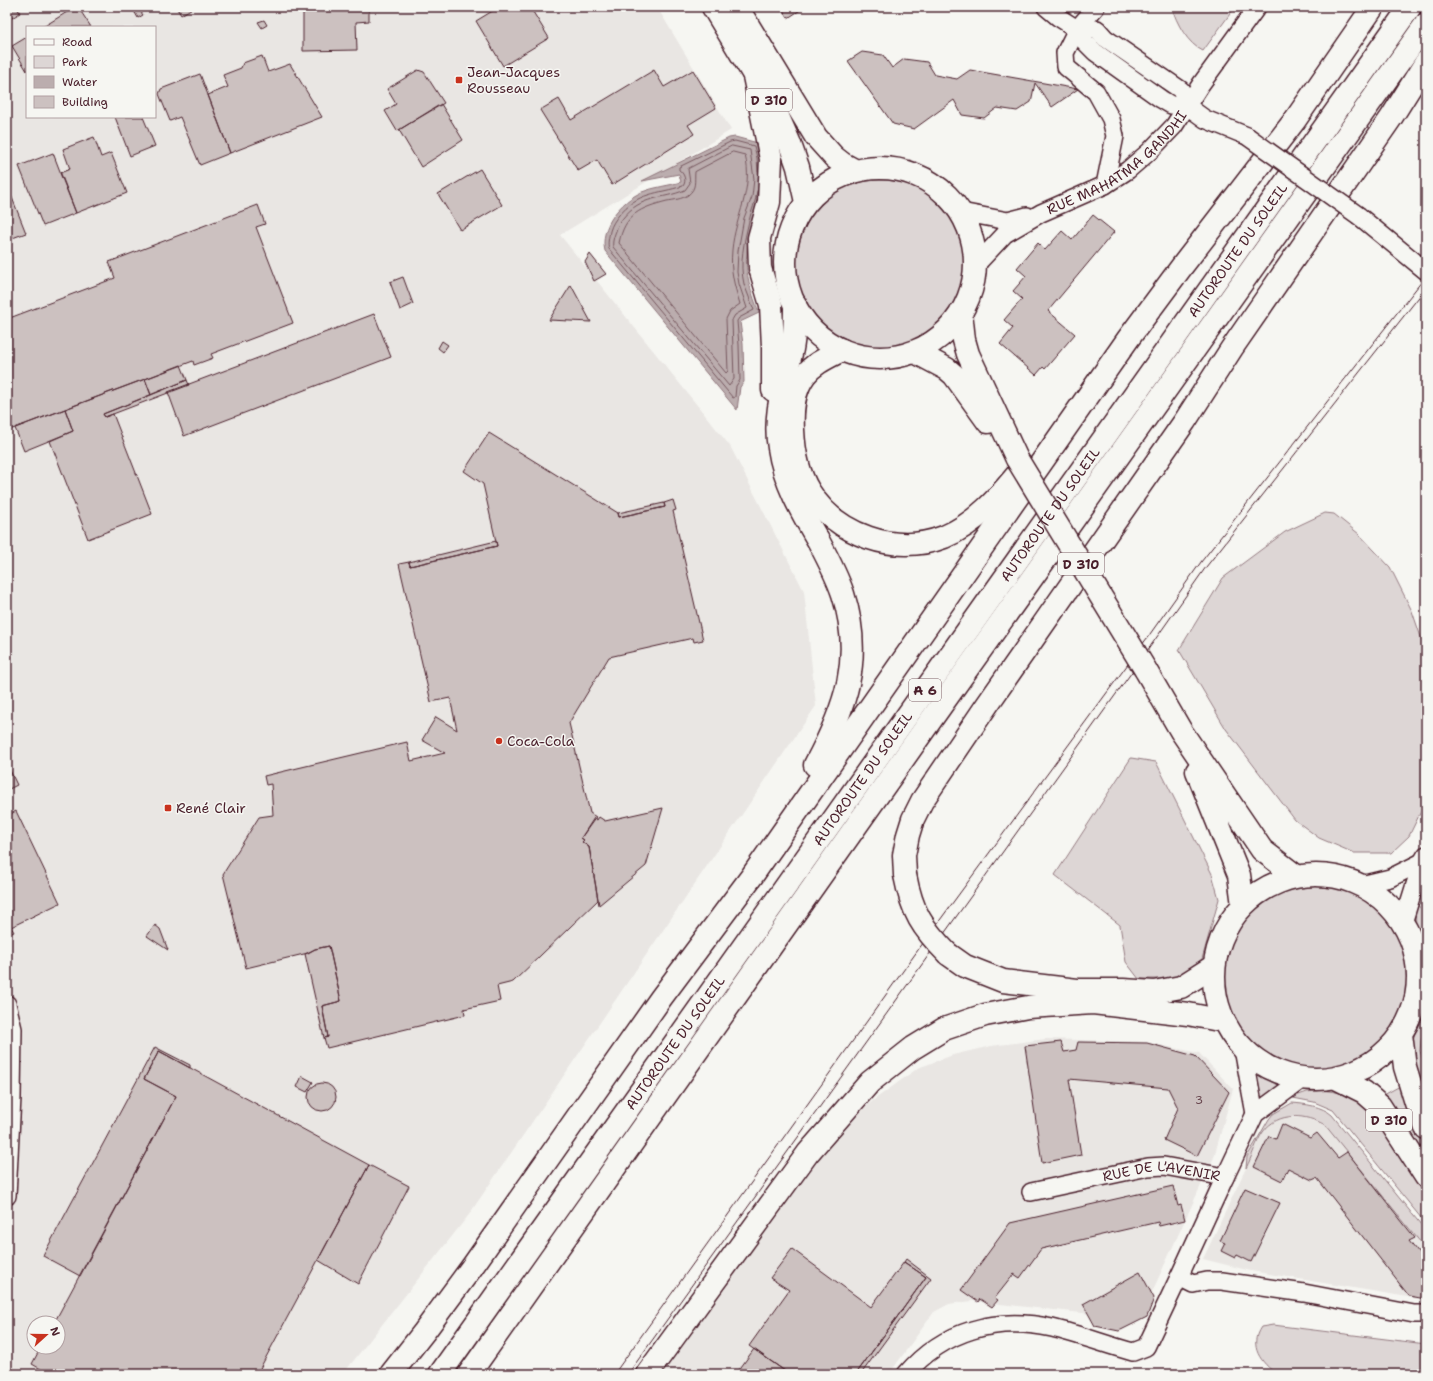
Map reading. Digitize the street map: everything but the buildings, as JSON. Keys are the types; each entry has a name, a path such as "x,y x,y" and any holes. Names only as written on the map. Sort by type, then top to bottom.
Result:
{"main road":[{"name":"D 310","path":"713,7 775,110 798,167 806,202"},
{"name":"D 310","path":"738,7 816,137 834,157 856,171"},
{"path":"661,998 752,876 1128,339 1295,120 1373,7"},
{"name":"AUTOROUTE DU SOLEIL","path":"440,1374 1410,7"},
{"name":"AUTOROUTE DU SOLEIL","path":"469,1374 933,717 1426,24"},
{"path":"1214,966 1181,987 1154,992 1077,990 1003,981 965,966 948,954 932,938 920,921 909,895 905,875 904,855 908,835 913,818 922,801 991,699 1185,421 1232,348 1391,118 1426,62"},
{"path":"391,1374 468,1272 661,998 797,798 828,741 846,697 850,677 852,647 851,631 843,595 831,565 794,497 782,462 777,434 772,398 774,347 771,305 760,268 759,238 769,202 771,159 754,76"},
{"path":"872,168 889,168 916,175 930,182 947,195 961,212 971,236 974,249 976,266 972,288 961,312 946,331 915,352 893,358 865,357 842,350 823,338 811,328 802,317 790,292 785,259 789,238 806,202 831,182 856,171 872,168"},
{"path":"777,434 781,390 794,333 795,304"},
{"name":"D 310","path":"961,312 964,340 968,354 1017,459 1181,731 1262,850 1296,876"},
{"path":"842,350 814,367 806,375 799,388 793,404 794,450 798,465 809,490 818,504 839,523 863,536 874,540 904,544 917,543 944,536 964,527 982,514 1011,482 1128,339"},
{"name":"D 310","path":"915,352 947,369 954,376 1017,459"},
{"name":"D 310","path":"1181,731 1240,875 1243,905"},
{"path":"1296,876 1330,876 1346,879 1361,885 1376,894 1389,906 1403,923 1414,949 1418,971 1416,995 1411,1015 1401,1034 1388,1050 1372,1062 1354,1072 1336,1078 1304,1078 1286,1074 1268,1067 1243,1049 1224,1021 1216,998 1214,966 1219,944 1225,930 1243,905 1255,895 1282,880 1296,876"},
{"path":"648,1374 804,1159 838,1118 870,1082 913,1048 944,1029 985,1016 1028,1007 1093,1003 1188,1014 1224,1021"},
{"name":"D 310","path":"1401,1034 1404,1067 1426,1128"},
{"name":"D 310","path":"1336,1078 1364,1092 1380,1106 1426,1178"}],"street":[{"path":"1046,7 1058,17 1077,29 1085,42 1095,52 1171,106 1187,106 1205,119 1247,136 1359,216 1426,271"},
{"path":"1096,7 1077,29 1065,53 1066,67 1096,92 1111,119 1115,136 1105,185"},
{"name":"RUE MAHATMA GANDHI","path":"976,266 1006,234 1041,213 1105,185 1128,170 1150,151 1174,126 1201,84 1257,7"},
{"name":"RUE MAHATMA GANDHI","path":"961,212 1008,220 1041,213"},
{"path":"1361,885 1390,878 1424,858"},
{"path":"1403,923 1424,858"},
{"path":"7,1004 13,1029 12,1097 7,1196"},
{"path":"1243,1049 1255,1114"},
{"name":"RUE DE L'AVENIR","path":"1031,1192 1148,1167 1164,1166 1225,1177 1255,1114 1304,1078"},
{"path":"906,1374 931,1350 950,1338 970,1330 989,1325 1017,1324 1052,1328 1133,1352 1146,1347 1225,1177"},
{"path":"1178,1277 1193,1284 1207,1281 1222,1281 1304,1293 1414,1314 1426,1314"}],"shaded area":[{"path":"7,7 657,7 731,130 560,235 730,446 804,591 816,706 468,1216 343,1374 7,1374"},
{"path":"1046,1039 1145,1042 1199,1053 1233,1089 1214,1157 1152,1292 1142,1310 1119,1317 972,1301 949,1304 934,1312 889,1374 658,1374 827,1145 871,1102 918,1068 953,1055 991,1046"},
{"path":"1285,1117 1307,1118 1325,1125 1426,1249 1426,1300 1251,1271 1203,1259 1263,1132 1278,1119"}],"green space":[{"path":"1172,7 1235,7 1203,51 1192,43 1183,32 1176,20"},
{"path":"873,180 889,180 914,186 935,199 947,211 960,232 963,240 966,265 965,282 960,298 947,319 935,331 914,344 906,347 889,350 873,350 848,344 827,331 815,319 802,298 799,290 796,273 796,257 802,232 815,211 827,199 848,186 856,183"},
{"path":"1325,513 1334,514 1359,534 1390,567 1412,611 1423,643 1426,714 1426,801 1409,836 1391,853 1354,853 1319,838 1295,820 1226,729 1179,650 1223,578 1285,532"},
{"path":"1131,758 1156,762 1212,874 1219,899 1202,959 1175,979 1139,979 1126,962 1120,925 1055,875"},
{"path":"1305,884 1323,884 1350,891 1366,900 1380,911 1391,925 1400,941 1407,968 1407,986 1400,1013 1391,1029 1380,1043 1366,1054 1350,1063 1323,1070 1305,1070 1287,1066 1270,1059 1255,1049 1242,1036 1232,1021 1225,1004 1221,986 1221,968 1225,950 1232,933 1242,918 1255,905 1270,895 1287,888"},
{"path":"1415,904 1421,908 1426,929 1426,960 1416,927"},
{"path":"1426,998 1426,1026 1421,1041 1420,1051 1426,1069 1426,1106 1416,1075 1412,1043"},
{"path":"1258,1074 1282,1085 1260,1104 1256,1075"},
{"path":"1400,1086 1420,1136 1426,1146 1426,1165 1382,1096"},
{"path":"1322,1090 1342,1093 1358,1100 1375,1115 1426,1191 1426,1224 1333,1110 1314,1102 1293,1098 1307,1092"},
{"path":"1292,1103 1323,1109 1332,1115 1426,1231 1426,1249 1325,1125 1317,1121 1309,1118 1292,1116 1276,1120 1269,1125 1258,1140 1246,1168 1247,1157 1269,1119 1273,1114"},
{"path":"1273,1325 1426,1344 1426,1374 1277,1374 1261,1359 1256,1347 1257,1334 1261,1327"}],"water":[{"path":"735,137 758,143 762,180 760,201 752,225 746,259 749,283 759,313 740,322 743,344 744,382 740,387 737,410 605,251 604,242 605,233 613,216 619,208 634,196 647,190 681,182 679,174 642,181 729,138"}],"tram line":[{"path":"614,1374 918,950 1150,634 1201,562 1426,276"},
{"path":"628,1374 1206,567 1426,288"}],"place":[{"name":"Jean-Jacques Rousseau","path":"459,80"},
{"name":"Coca-Cola","path":"499,741"},
{"name":"René Clair","path":"168,808"}]}
